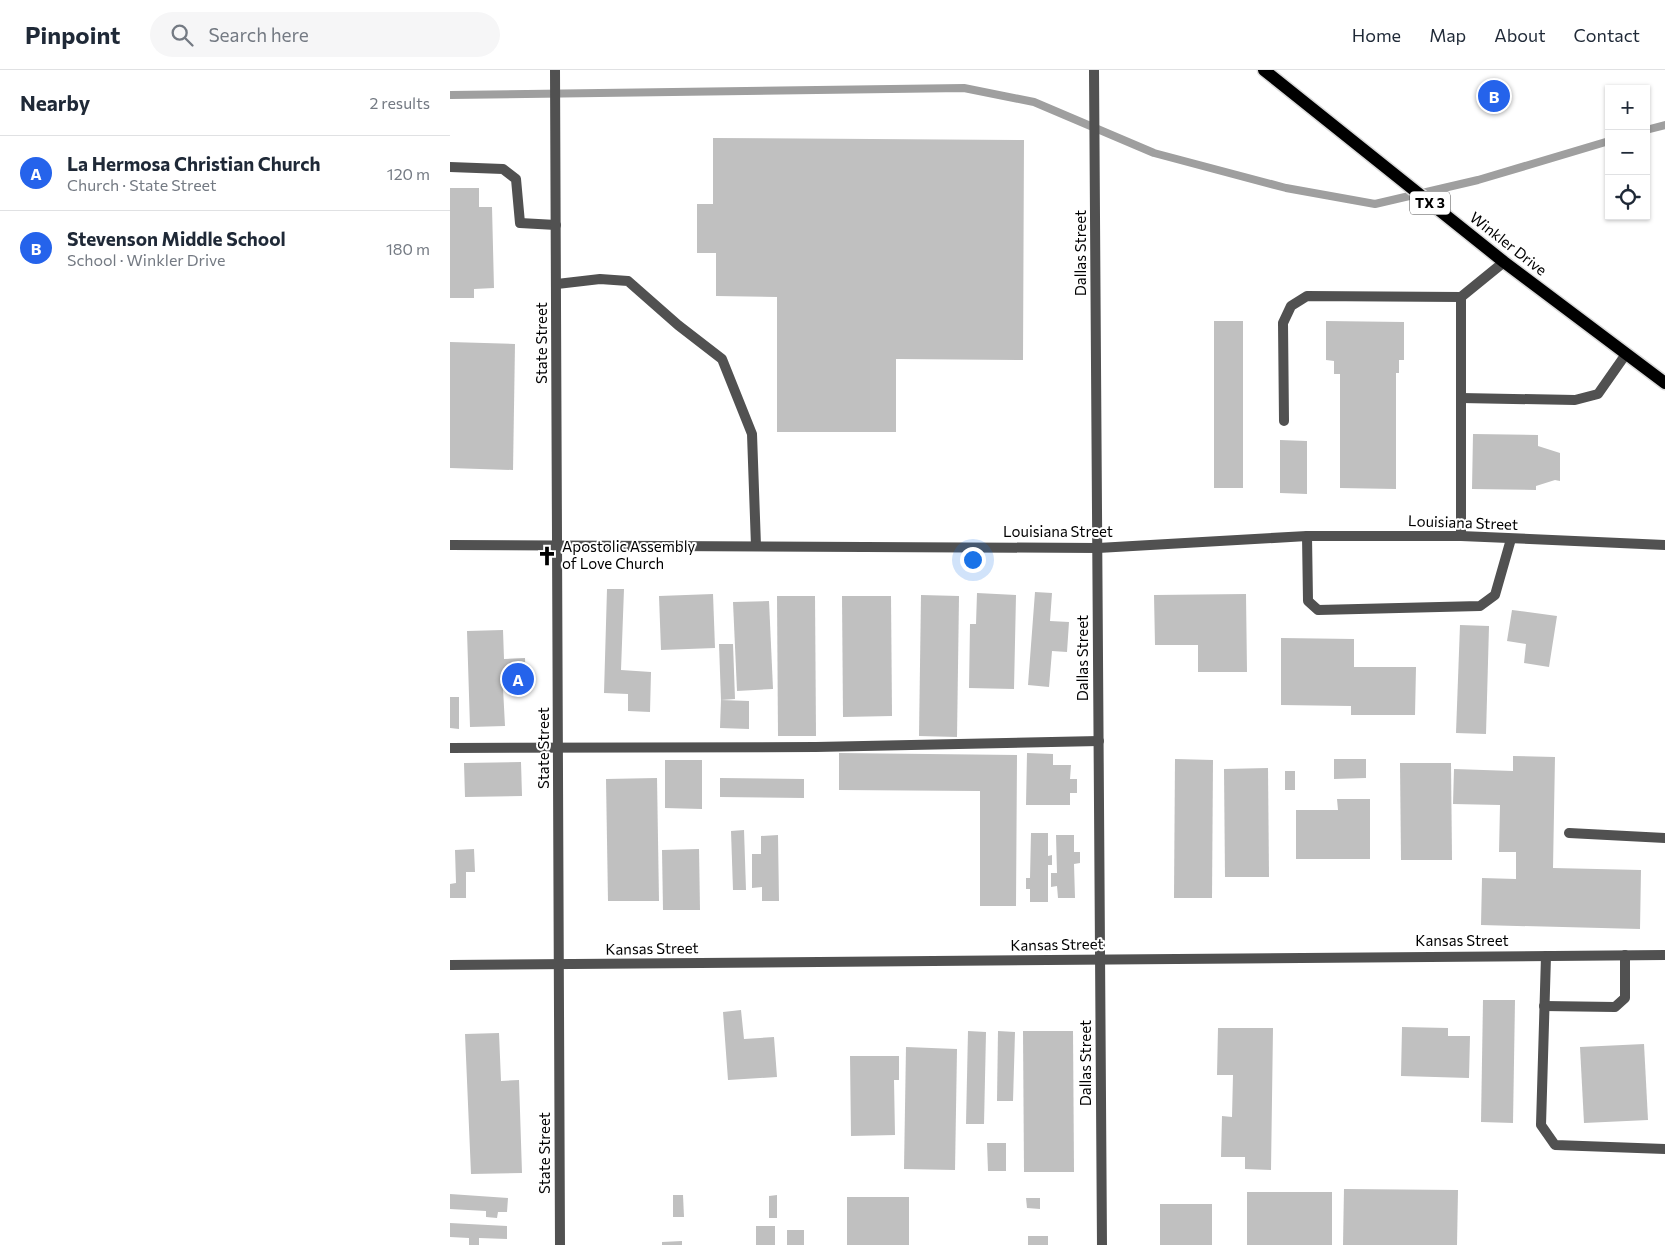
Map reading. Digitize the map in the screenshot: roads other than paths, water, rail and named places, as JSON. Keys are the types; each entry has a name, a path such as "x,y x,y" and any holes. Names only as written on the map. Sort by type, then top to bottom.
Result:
{"main road":[{"name":"Winkler Drive","path":"1264,70 1504,262 1665,383"}],"street":[{"name":"State Street","path":"556,70 560,1245"},
{"name":"Dallas Street","path":"1094,70 1102,1245"},
{"path":"450,166 504,169 516,179 520,223 556,225"},
{"path":"1284,421 1283,323 1291,306 1307,296 1460,297 1504,262"},
{"path":"557,284 600,279 628,281 678,325 722,359 752,434 756,546"},
{"path":"1460,297 1461,536"},
{"path":"1461,398 1576,400 1598,394 1626,354"},
{"path":"1307,536 1309,561 1308,601 1318,610 1480,606 1495,595 1511,539"},
{"name":"Louisiana Street","path":"450,546 1098,548 1307,536 1461,536 1665,545"},
{"path":"450,748 816,747 1099,741"},
{"path":"1569,833 1665,838"},
{"path":"1544,1006 1615,1007 1625,998 1625,955"},
{"name":"Kansas Street","path":"450,965 1665,955"},
{"path":"1546,956 1540,1125 1555,1145 1665,1149"}],"waterway":[{"path":"450,95 964,88 1034,102 1154,153 1286,188 1375,204 1478,180 1605,142"},
{"path":"1650,129 1665,125"}],"place":[{"name":"Stevenson Middle School","path":"1494,96"},
{"name":"Apostolic Assembly of Love Church","path":"547,556"},
{"name":"La Hermosa Christian Church","path":"518,679"}]}
